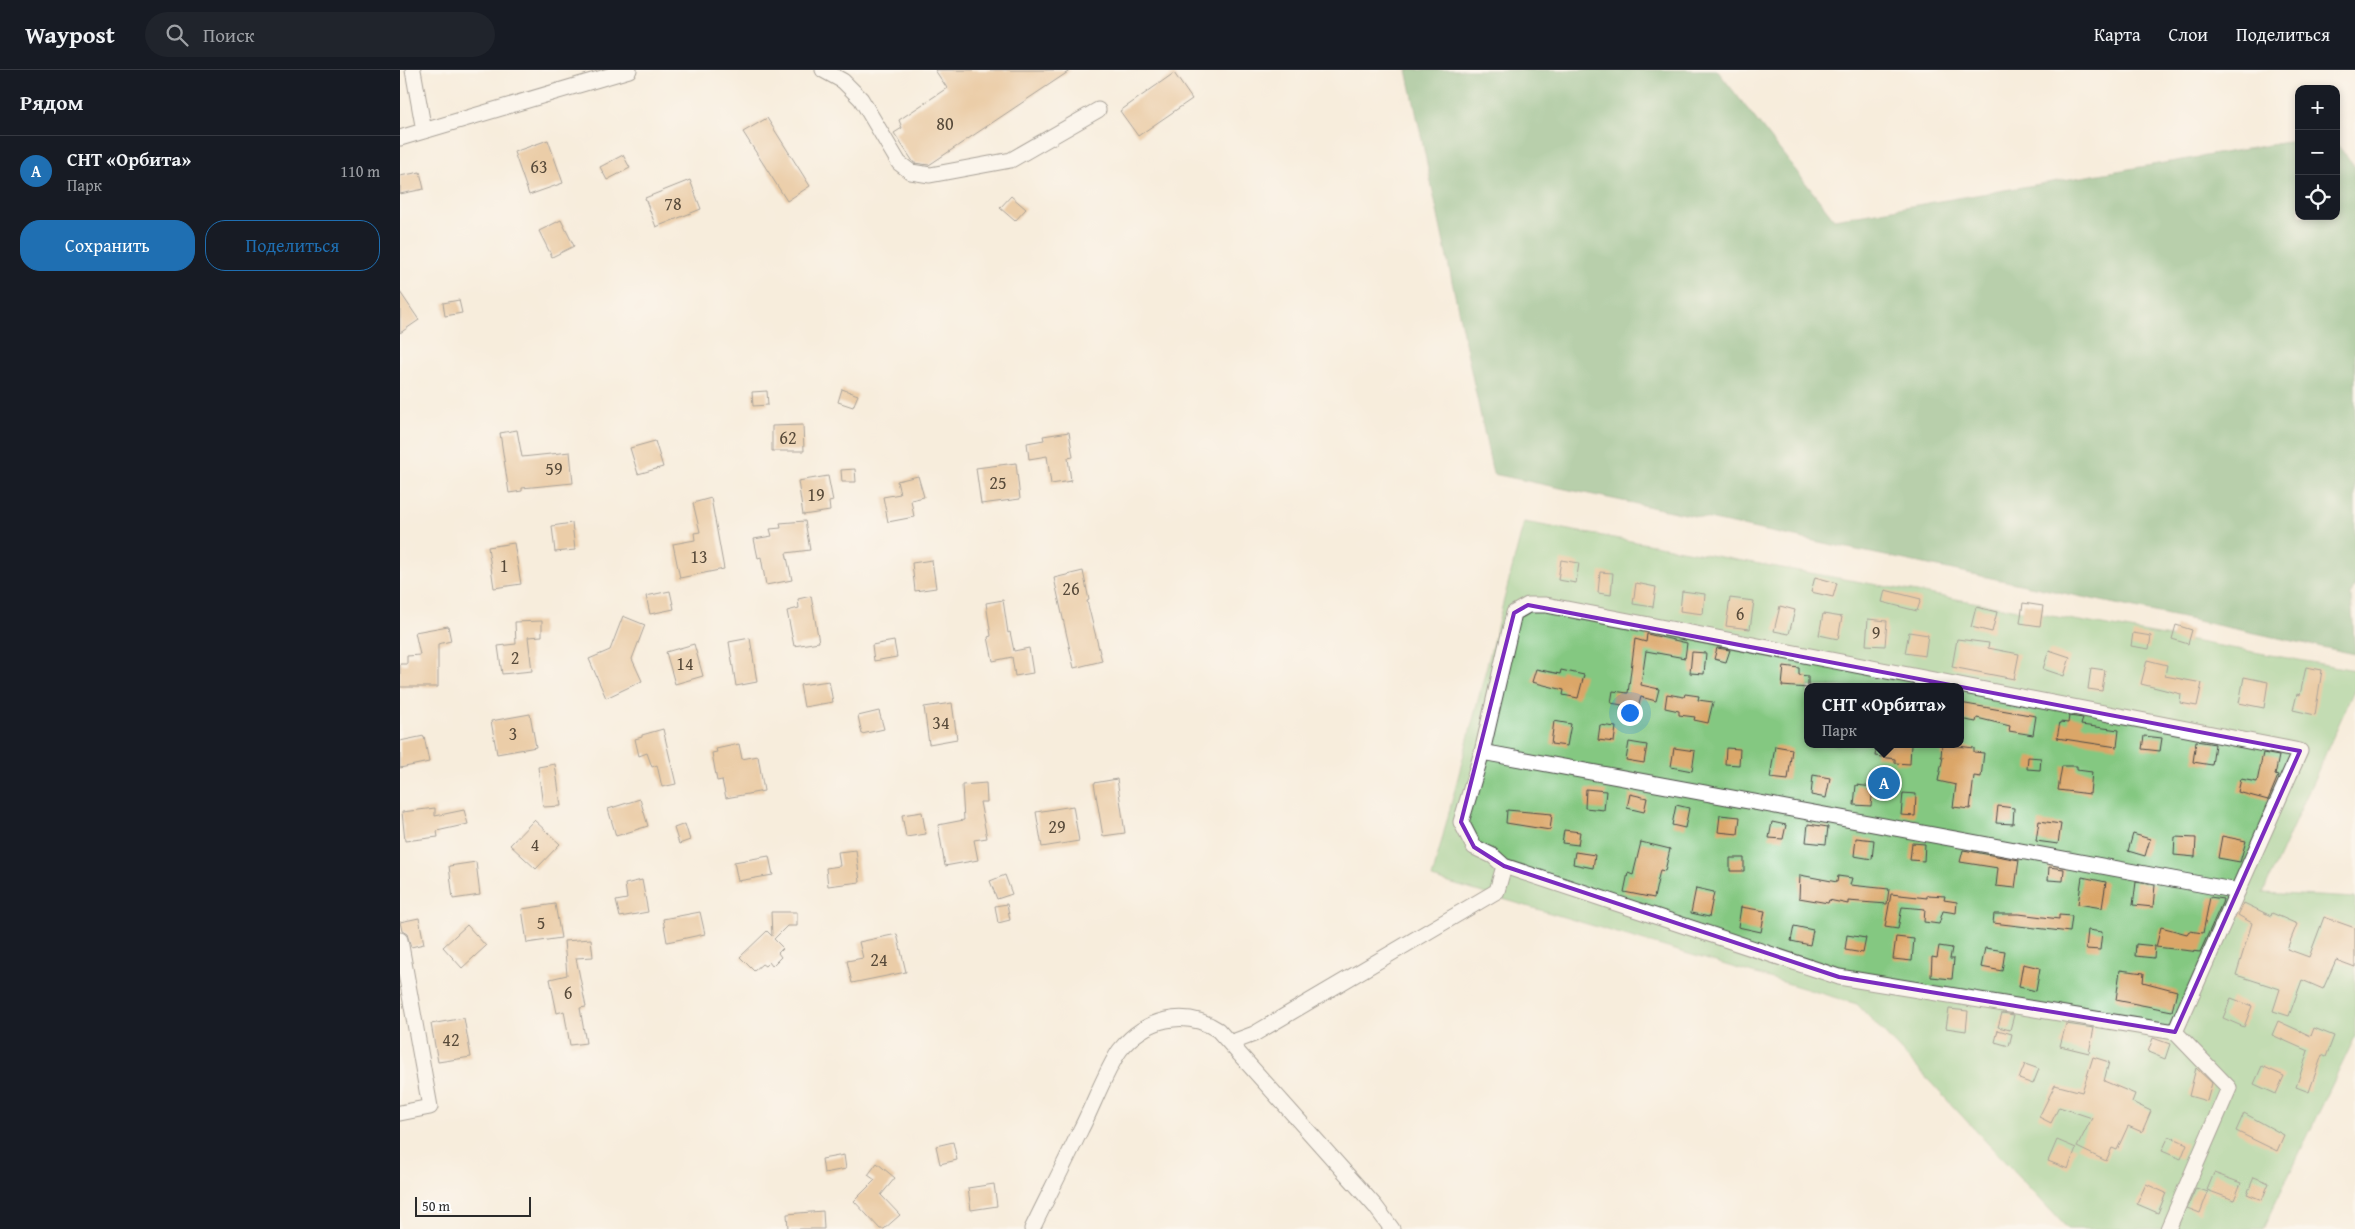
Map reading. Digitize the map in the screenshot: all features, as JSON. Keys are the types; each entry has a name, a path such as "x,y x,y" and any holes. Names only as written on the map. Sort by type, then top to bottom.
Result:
{"street":[{"path":"413,70 424,131"},
{"path":"400,138 629,70"},
{"path":"823,70 843,81 861,99 899,163 912,172 930,175 1011,160 1098,110"},
{"path":"1949,683 1546,605 1528,605 1514,613 1482,752 1461,822 1474,847 1493,856 1504,866 1839,977 2175,1032 2229,1088 2168,1229"},
{"path":"1964,686 2300,751 2175,1032"},
{"path":"1482,752 2238,891"},
{"path":"1230,1043 1254,1034 1497,891 1504,866"},
{"path":"400,940 430,1107 400,1113"},
{"path":"1032,1229 1120,1051 1152,1023 1175,1017 1192,1018 1212,1026 1230,1043 1375,1206 1392,1229"}],"highlighted area":[{"path":"1528,605 2300,751 2175,1032 1839,977 1504,866 1474,847 1461,822 1514,613"}],"green space":[{"path":"1407,70 1717,70 1834,219 2295,141 2295,220 2340,220 2340,148 2355,167 2355,585 2351,594 2355,654 1493,474"},
{"path":"1524,522 2355,670 2355,688 2263,893 2355,898 2355,1037 2263,1229 2068,1229 1857,1004 1432,878"}],"building":[{"path":"935,70 1071,70 929,165 914,163 894,133 902,128 899,120 947,88"},
{"path":"1174,73 1192,99 1138,136 1120,111"},
{"path":"767,118 810,186 787,201 743,132"},
{"path":"548,140 563,183 529,195 514,152"},
{"path":"623,155 630,168 607,180 600,167"},
{"path":"420,172 424,189 400,194 400,176"},
{"path":"690,180 701,209 656,227 645,198"},
{"path":"1011,196 1026,209 1015,221 1000,208"},
{"path":"561,220 574,246 552,257 539,231"},
{"path":"400,292 419,320 400,333"},
{"path":"459,300 462,313 445,316 443,303"},
{"path":"842,389 858,395 853,407 838,402"},
{"path":"767,391 768,405 753,406 752,392"},
{"path":"803,425 804,451 772,451 772,426"},
{"path":"517,430 522,457 570,452 573,483 522,488 522,491 509,493 500,433"},
{"path":"1069,432 1073,457 1068,458 1071,481 1051,484 1047,456 1029,459 1027,443 1044,440 1043,436"},
{"path":"655,441 663,467 638,474 630,448"},
{"path":"1016,463 1020,499 981,504 976,468"},
{"path":"855,469 856,482 842,482 841,470"},
{"path":"828,476 833,501 829,502 830,511 803,515 798,481"},
{"path":"918,476 924,497 911,500 914,517 888,522 883,497 900,494 897,481"},
{"path":"711,498 724,569 680,578 673,544 695,540 694,533 700,532 693,503"},
{"path":"805,521 810,550 786,553 792,580 766,585 761,557 758,558 754,539 772,536 770,529 781,528 780,523"},
{"path":"572,523 575,550 555,552 552,526"},
{"path":"514,543 521,584 494,588 488,547"},
{"path":"932,560 936,588 915,591 912,563"},
{"path":"1561,560 1579,563 1576,583 1558,580"},
{"path":"1083,571 1089,600 1087,601 1102,661 1074,668 1054,578"},
{"path":"1600,572 1613,573 1611,595 1598,593"},
{"path":"1815,577 1837,583 1833,597 1811,592"},
{"path":"1636,583 1656,587 1653,607 1633,604"},
{"path":"1885,590 1921,599 1917,611 1882,602"},
{"path":"670,591 674,609 650,614 646,596"},
{"path":"1682,591 1705,594 1703,614 1680,611"},
{"path":"811,596 819,642 794,646 787,611 799,608 798,599"},
{"path":"1730,598 1754,601 1750,629 1726,626"},
{"path":"1003,600 1008,633 1010,632 1014,651 1029,648 1033,673 1015,676 1012,657 993,661 988,637 991,636 986,603"},
{"path":"2023,603 2043,606 2040,626 2020,623"},
{"path":"1780,606 1795,610 1789,634 1774,631"},
{"path":"1976,607 1997,612 1992,632 1971,627"},
{"path":"1823,614 1842,617 1838,639 1819,635"},
{"path":"623,616 645,625 632,659 642,681 606,698 589,659 610,650"},
{"path":"1868,619 1887,621 1885,646 1866,645"},
{"path":"542,621 542,636 528,637 532,671 502,674 498,646 516,644 515,622"},
{"path":"2176,625 2192,630 2188,644 2172,639"},
{"path":"448,626 451,641 438,644 438,687 400,687 400,664 407,664 407,656 420,655 415,632"},
{"path":"1909,632 1928,635 1925,656 1905,653"},
{"path":"2133,633 2151,636 2149,649 2131,646"},
{"path":"1647,634 1687,643 1685,658 1646,651 1641,685 1659,689 1656,701 1641,697 1636,715 1620,711 1622,705 1611,703 1613,691 1628,693 1635,639 1646,642"},
{"path":"750,638 757,682 736,686 729,642"},
{"path":"1957,639 1989,643 1988,648 2019,654 2014,679 1952,667"},
{"path":"894,641 897,657 874,661 872,645"},
{"path":"694,644 703,676 675,684 666,652"},
{"path":"1717,648 1730,650 1726,662 1714,659"},
{"path":"2049,650 2070,657 2064,676 2043,669"},
{"path":"1692,652 1706,653 1704,674 1690,673"},
{"path":"2147,660 2167,665 2165,676 2202,683 2197,706 2180,703 2181,694 2141,684"},
{"path":"1784,666 1799,668 1799,675 1808,676 1808,683 1804,683 1804,688 1782,686"},
{"path":"2306,667 2322,670 2315,715 2293,710 2297,694 2300,695"},
{"path":"2091,668 2105,670 2102,691 2088,689"},
{"path":"1536,669 1560,674 1561,670 1584,675 1578,698 1563,695 1564,690 1532,682"},
{"path":"2244,677 2268,682 2264,708 2239,703"},
{"path":"829,681 833,702 804,707 800,685"},
{"path":"1667,694 1684,697 1685,694 1699,696 1698,700 1713,702 1708,723 1694,720 1695,717 1679,715 1679,711 1665,708"},
{"path":"952,703 957,739 929,744 924,707"},
{"path":"1964,704 2036,716 2033,735 2009,731 2010,726 1977,718 1976,722 1964,720"},
{"path":"879,711 884,729 862,734 858,716"},
{"path":"530,714 536,747 497,754 491,721"},
{"path":"2069,716 2083,718 2081,725 2119,730 2117,747 2057,738 2060,722 2068,723"},
{"path":"1554,721 1571,724 1567,746 1551,744"},
{"path":"1600,725 1616,727 1614,742 1598,740"},
{"path":"663,729 676,784 662,787 657,765 652,767 647,753 639,756 635,739"},
{"path":"424,736 429,762 400,768 400,741"},
{"path":"2144,736 2162,738 2160,751 2142,749"},
{"path":"2196,741 2215,744 2212,765 2193,762"},
{"path":"1629,742 1647,745 1644,763 1626,760"},
{"path":"739,744 742,759 758,756 764,791 726,798 722,780 717,781 712,753 717,752 716,749"},
{"path":"1775,746 1792,749 1788,780 1770,778"},
{"path":"1964,747 1974,748 1974,752 1984,753 1981,777 1974,776 1970,809 1953,807 1956,785 1938,781 1943,757 1941,757 1942,748"},
{"path":"1674,748 1695,751 1692,771 1671,767"},
{"path":"1726,748 1740,749 1739,765 1725,764"},
{"path":"1876,748 1911,748 1910,764 1895,763 1895,759 1875,756"},
{"path":"2263,753 2279,756 2275,775 2278,776 2268,800 2238,792 2241,779 2257,782"},
{"path":"2028,757 2041,758 2040,770 2027,769"},
{"path":"555,764 561,806 543,807 538,767"},
{"path":"2062,766 2077,766 2077,770 2092,772 2090,794 2058,790"},
{"path":"1813,775 1830,778 1826,798 1811,795"},
{"path":"1117,779 1125,833 1103,836 1094,783"},
{"path":"986,783 987,802 980,802 987,838 974,840 978,860 945,866 938,825 964,820 962,785"},
{"path":"1856,785 1873,787 1871,806 1854,805"},
{"path":"1586,789 1606,791 1604,810 1585,808"},
{"path":"1903,793 1916,794 1915,816 1901,815"},
{"path":"1630,794 1647,798 1644,812 1627,808"},
{"path":"640,799 648,826 616,836 608,809"},
{"path":"1676,805 1689,808 1685,828 1672,825"},
{"path":"1073,806 1079,841 1042,847 1036,812"},
{"path":"1998,806 2014,808 2013,824 1996,823"},
{"path":"435,808 435,816 464,810 468,824 437,831 438,837 405,841 402,812"},
{"path":"1507,810 1552,814 1550,830 1506,823"},
{"path":"922,812 926,834 906,837 902,815"},
{"path":"1720,815 1740,817 1738,834 1718,832"},
{"path":"534,820 560,844 536,869 510,845"},
{"path":"2039,821 2061,824 2058,844 2036,841"},
{"path":"1772,822 1786,825 1783,839 1769,838"},
{"path":"685,824 690,840 679,844 674,828"},
{"path":"1808,824 1828,827 1826,844 1806,842"},
{"path":"1564,830 1580,832 1578,845 1562,843"},
{"path":"2133,834 2150,839 2145,856 2128,851"},
{"path":"2222,836 2246,841 2240,862 2218,858"},
{"path":"2175,837 2196,838 2195,857 2174,855"},
{"path":"1856,838 1874,840 1872,859 1854,856"},
{"path":"1641,842 1670,849 1665,871 1660,870 1654,898 1624,892 1628,873 1633,875"},
{"path":"1912,843 1925,844 1924,861 1910,860"},
{"path":"856,850 860,882 828,886 826,868 840,866 838,852"},
{"path":"1963,850 2019,860 2015,888 1996,886 1998,868 1960,862"},
{"path":"1575,852 1595,855 1593,868 1573,864"},
{"path":"769,856 773,875 738,881 734,862"},
{"path":"1730,858 1744,858 1744,871 1730,871"},
{"path":"476,862 480,895 453,899 449,866"},
{"path":"2049,867 2064,869 2063,881 2048,880"},
{"path":"1005,875 1012,894 997,899 990,881"},
{"path":"1800,875 1837,882 1838,876 1852,878 1850,885 1889,889 1887,904 1848,901 1848,904 1829,900 1828,903 1799,898"},
{"path":"2082,877 2106,882 2102,908 2078,904"},
{"path":"642,880 648,912 620,917 616,901 627,899 625,884"},
{"path":"2136,882 2155,885 2153,907 2133,905"},
{"path":"1696,888 1714,892 1709,917 1691,913"},
{"path":"1891,894 1927,898 1927,895 1945,896 1944,900 1957,902 1956,913 1943,911 1939,924 1924,922 1925,909 1902,907 1898,929 1885,927"},
{"path":"2210,897 2223,899 2200,952 2156,947 2161,927 2187,934 2189,931 2203,933"},
{"path":"2244,903 2271,916 2272,913 2297,924 2287,949 2309,957 2324,917 2355,928 2355,967 2336,960 2323,989 2302,980 2289,1016 2273,1011 2280,989 2236,975 2252,923 2238,915"},
{"path":"555,904 561,938 527,943 522,909"},
{"path":"1007,904 1010,920 998,923 995,906"},
{"path":"1741,907 1765,911 1761,932 1738,927"},
{"path":"700,912 705,934 667,942 663,919"},
{"path":"771,912 797,912 797,926 787,926 774,939 783,948 778,953 781,957 772,966 769,962 765,966 762,964 754,971 740,957 767,931 772,936"},
{"path":"1994,914 2019,914 2059,919 2059,915 2072,916 2070,932 1993,923"},
{"path":"419,918 424,944 411,947 407,934 402,931 400,922"},
{"path":"467,925 486,946 462,968 443,947"},
{"path":"1794,926 1813,930 1810,945 1791,941"},
{"path":"2088,930 2102,932 2100,950 2086,949"},
{"path":"897,934 906,972 852,983 847,961 863,958 859,942"},
{"path":"1847,935 1866,938 1863,953 1845,950"},
{"path":"1896,937 1914,939 1912,961 1893,959"},
{"path":"591,939 593,957 576,958 586,1007 580,1008 586,1043 570,1045 564,1011 557,1013 550,979 567,975 564,941"},
{"path":"2136,944 2155,946 2154,958 2135,956"},
{"path":"1939,946 1952,948 1950,959 1954,959 1952,979 1931,977 1932,957 1937,958"},
{"path":"1985,948 2005,951 2002,971 1981,967"},
{"path":"2023,964 2040,968 2036,991 2019,987"},
{"path":"2120,970 2144,973 2143,982 2177,991 2172,1011 2116,1000"},
{"path":"2231,998 2252,1006 2244,1027 2223,1018"},
{"path":"1949,1009 1968,1011 1966,1031 1946,1028"},
{"path":"2002,1013 2014,1015 2010,1030 1998,1027"},
{"path":"464,1018 471,1057 438,1062 431,1024"},
{"path":"2278,1021 2311,1036 2314,1028 2334,1036 2326,1057 2322,1055 2309,1092 2296,1087 2308,1051 2272,1035"},
{"path":"2066,1024 2094,1028 2089,1053 2060,1046"},
{"path":"1998,1030 2012,1034 2009,1046 1995,1042"},
{"path":"2153,1038 2170,1044 2165,1059 2148,1052"},
{"path":"2093,1057 2109,1062 2104,1081 2135,1094 2132,1102 2151,1111 2142,1132 2128,1126 2117,1150 2112,1148 2106,1161 2077,1147 2092,1118 2059,1107 2051,1123 2039,1117 2055,1085 2082,1092"},
{"path":"2025,1064 2039,1069 2033,1084 2019,1079"},
{"path":"2262,1066 2284,1076 2276,1094 2254,1084"},
{"path":"2196,1068 2212,1083 2207,1101 2189,1096"},
{"path":"2244,1113 2284,1135 2277,1151 2236,1131"},
{"path":"2169,1136 2187,1144 2181,1159 2162,1151"},
{"path":"2057,1140 2076,1148 2068,1169 2048,1161"},
{"path":"953,1142 957,1160 940,1164 936,1146"},
{"path":"844,1155 846,1169 824,1173 822,1159"},
{"path":"877,1163 895,1178 881,1195 900,1215 884,1229 880,1229 854,1201 875,1180 868,1175"},
{"path":"2214,1173 2241,1183 2234,1200 2207,1190"},
{"path":"2254,1177 2269,1183 2262,1200 2247,1194"},
{"path":"994,1184 997,1206 971,1210 968,1188"},
{"path":"2146,1184 2166,1193 2158,1213 2137,1204"},
{"path":"2196,1188 2208,1192 2200,1213 2187,1208"},
{"path":"823,1211 824,1229 788,1229 787,1214"}],"place":[{"name":"СНТ «Орбита»","path":"1884,783"}]}
